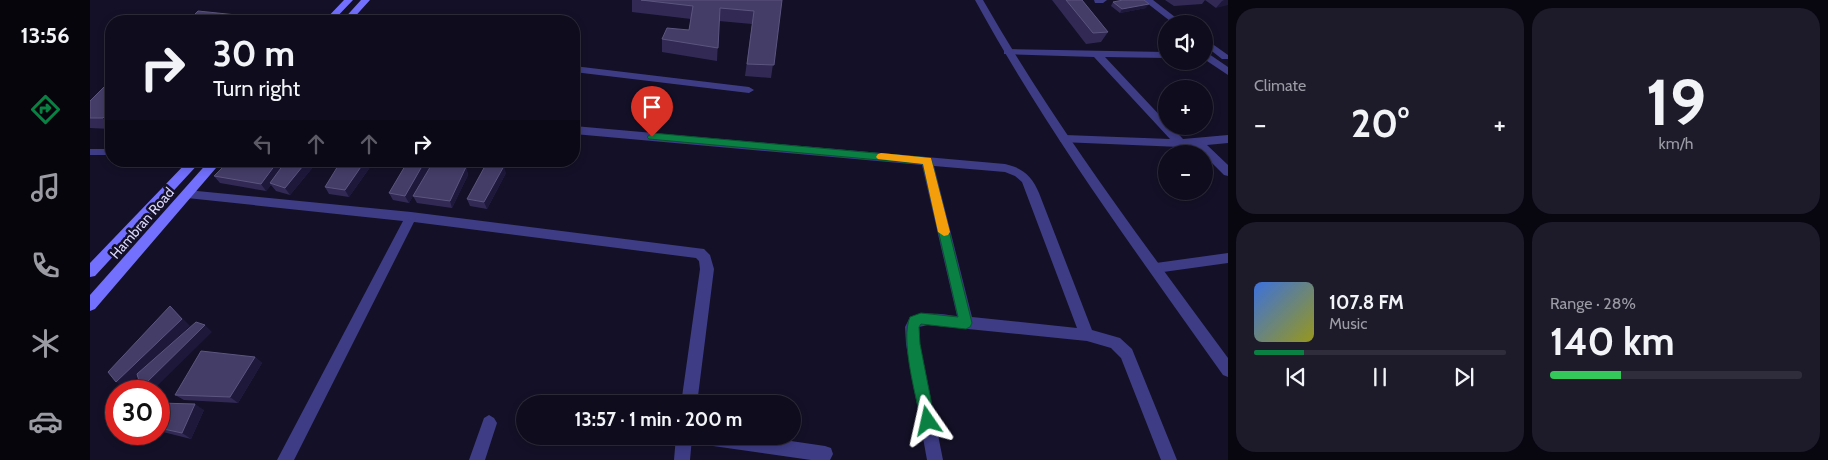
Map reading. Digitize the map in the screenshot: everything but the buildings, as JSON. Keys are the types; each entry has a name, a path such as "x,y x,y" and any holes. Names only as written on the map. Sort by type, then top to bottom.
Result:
{"main road":[{"path":"334,15 349,0"},
{"path":"352,15 366,0"},
{"name":"Hambran Road","path":"90,272 188,167"},
{"name":"Hambran Road","path":"90,305 211,167"}],"street":[{"path":"979,0 1007,52 1228,370"},
{"path":"1147,0 1168,15"},
{"path":"1213,47 1227,57"},
{"path":"1007,52 1158,56"},
{"path":"1097,54 1180,143"},
{"path":"1213,56 1227,57"},
{"path":"1213,62 1228,72"},
{"path":"580,70 749,90"},
{"path":"580,131 1015,170 1024,176 1033,193 1087,335"},
{"path":"1066,139 1180,143 1228,139"},
{"path":"1197,141 1228,172"},
{"path":"927,161 966,323"},
{"path":"187,194 411,217 699,254 705,259 707,269 690,395"},
{"path":"285,460 411,217"},
{"path":"1156,268 1228,258"},
{"path":"935,460 913,344 912,327 914,321 921,319 1087,335 1115,343 1127,354 1169,460"},
{"path":"477,460 489,423"},
{"path":"682,460 683,445"},
{"path":"762,445 825,454"}],"lane":[{"path":"90,152 105,152"}],"slow traffic":[{"path":"881,157 927,161 944,232"}],"route":[{"path":"652,137 927,161 966,323 928,319 914,321 912,327 913,344 928,421"}]}
